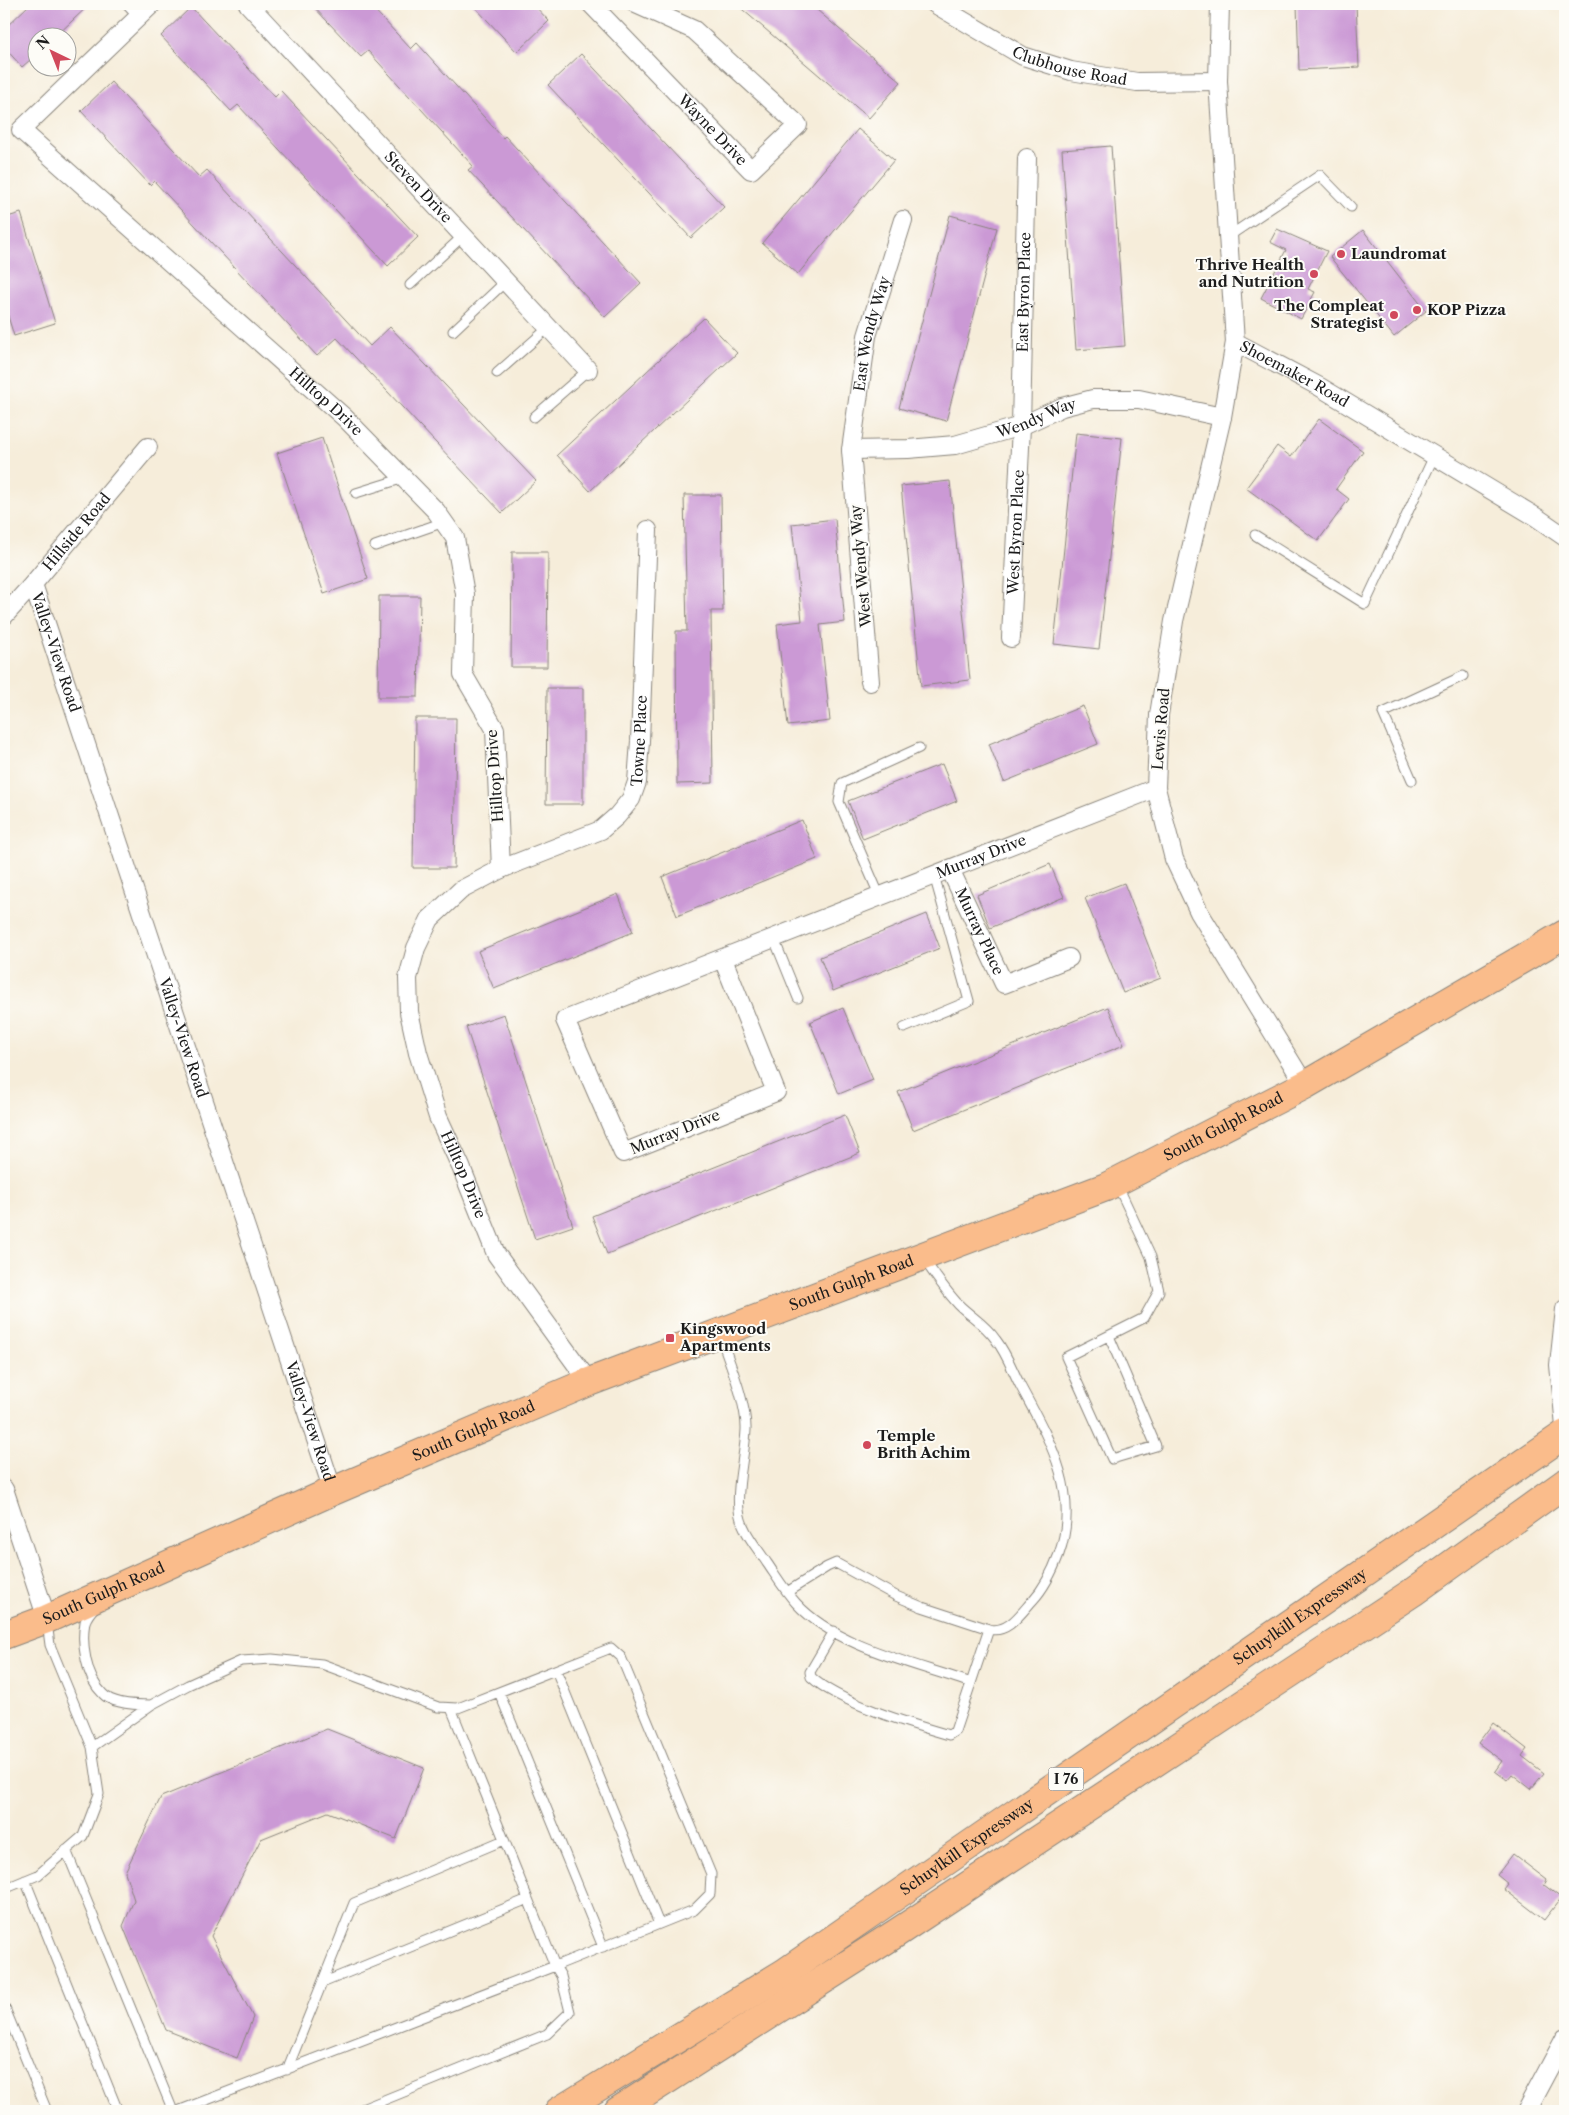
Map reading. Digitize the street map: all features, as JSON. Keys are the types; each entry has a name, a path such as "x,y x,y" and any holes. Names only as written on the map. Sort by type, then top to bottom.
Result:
{"main road":[{"name":"South Gulph Road","path":"4,1635 47,1619 334,1491 589,1382 1116,1182 1305,1085 1565,934"},
{"name":"Schuylkill Expressway","path":"560,2111 784,1973 1565,1434"},
{"name":"Schuylkill Expressway","path":"618,2111 895,1934 1389,1608 1565,1483"}],"street":[{"path":"133,10 152,4"},
{"name":"Steven Drive","path":"248,4 588,370"},
{"name":"Wayne Drive","path":"591,4 751,170 798,125 694,30 636,4"},
{"name":"Clubhouse Road","path":"935,4 1024,56 1070,71 1137,82 1218,81"},
{"name":"Shoemaker Road","path":"1220,4 1218,81 1235,342 1320,387 1565,537"},
{"name":"Hilltop Drive","path":"133,10 21,130 345,418 436,511 455,538 465,594 463,674 495,729 501,869 461,890 430,919 416,948 408,978 409,1012 418,1053 438,1117 461,1167 496,1254 589,1382"},
{"name":"East Byron Place","path":"1021,426 1027,158"},
{"name":"East Wendy Way","path":"851,450 867,336 903,220"},
{"name":"Lewis Road","path":"1235,342 1222,417 1174,621 1159,715 1156,788 1174,858 1199,912 1305,1085"},
{"name":"Wendy Way","path":"851,450 908,449 956,445 1021,426 1062,407 1093,399 1139,399 1222,417"},
{"name":"West Byron Place","path":"1011,638 1021,426"},
{"name":"Hillside Road","path":"4,616 148,447"},
{"name":"West Wendy Way","path":"851,450 870,682"},
{"name":"Towne Place","path":"501,869 600,830 617,816 632,799 637,782 640,740 648,530"},
{"name":"Valley-View Road","path":"33,584 334,1491"},
{"name":"Murray Drive","path":"723,959 776,1092 623,1153 565,1020 1156,788"},
{"name":"Murray Place","path":"942,872 1004,984 1069,958"},
{"path":"1565,1309 1559,1365 1565,1426"},
{"path":"4,1489 47,1619"},
{"path":"1526,2111 1565,2038"}],"lane":[{"path":"1229,236 1320,175 1351,207"},
{"path":"410,285 463,236"},
{"path":"453,331 505,282"},
{"path":"497,373 548,328"},
{"path":"534,418 588,370"},
{"path":"1255,535 1364,604 1434,456"},
{"path":"356,493 404,478"},
{"path":"375,546 444,522"},
{"path":"1412,780 1383,712 1462,676"},
{"path":"880,897 839,802 842,783 919,748"},
{"path":"904,1028 969,1001 942,872"},
{"path":"774,939 798,998"},
{"path":"1109,1336 1156,1446 1112,1458 1066,1357 1144,1318 1159,1291 1151,1257 1116,1182"},
{"path":"787,1592 836,1563 896,1596 922,1607 989,1629 1002,1630 1009,1626 1036,1597 1052,1574 1064,1541 1067,1524 1066,1499 1062,1475 1052,1445 998,1341 981,1321 958,1304 922,1256"},
{"path":"719,1332 743,1406 746,1428 738,1507 740,1520 787,1592 808,1614 834,1631 876,1651 971,1683"},
{"path":"104,1594 86,1620 84,1640 87,1669 103,1695 130,1705 151,1705"},
{"path":"4,1890 38,1875 83,1836 99,1794 92,1746 50,1645 47,1619"},
{"path":"834,1631 810,1672 814,1680 852,1701 896,1719 949,1735 955,1731 989,1629"},
{"path":"92,1746 151,1705 188,1684 241,1661 272,1659 322,1664 438,1707 458,1708 611,1648 621,1657 711,1874 710,1894 694,1910 555,1966 178,2111"},
{"path":"556,1670 659,1924"},
{"path":"499,1692 603,1947"},
{"path":"357,2111 547,2034 570,2012 561,1976 555,1966 451,1708"},
{"path":"287,2070 354,1903 504,1840"},
{"path":"66,1850 172,2111"},
{"path":"25,1880 118,2111"},
{"path":"322,1983 528,1899"},
{"path":"4,2006 47,2111"}],"building":[{"path":"30,4 90,4 65,28 28,28 28,62 22,67 4,47 4,29"},
{"path":"311,4 369,4 411,49 417,43 503,138 505,136 641,283 605,317 468,170 473,166 368,51 361,57"},
{"path":"472,4 533,4 549,21 517,52"},
{"path":"736,4 810,4 901,82 869,118"},
{"path":"1297,4 1356,4 1359,67 1299,70"},
{"path":"191,7 275,97 281,91 418,237 388,266 238,105 231,111 161,36"},
{"path":"581,54 724,207 691,238 548,85"},
{"path":"111,82 199,177 207,170 370,346 390,327 536,481 502,513 337,338 317,356 154,181 150,185 81,111"},
{"path":"858,129 894,160 798,274 762,243"},
{"path":"1111,146 1125,346 1076,350 1062,150"},
{"path":"21,213 55,323 14,336 4,303 4,218"},
{"path":"950,215 997,228 946,421 899,408"},
{"path":"1277,229 1327,251 1308,289 1315,292 1301,319 1261,298 1286,250 1270,242"},
{"path":"1363,230 1426,311 1394,337 1330,257"},
{"path":"704,318 737,353 590,491 557,455"},
{"path":"1319,419 1363,451 1336,489 1349,499 1318,541 1246,488 1277,446 1291,457"},
{"path":"1076,433 1122,438 1099,649 1054,644"},
{"path":"322,438 368,579 324,594 277,453"},
{"path":"950,481 970,680 921,686 901,486"},
{"path":"684,495 721,495 723,611 711,611 713,783 677,784 676,631 687,631"},
{"path":"835,519 845,622 820,625 830,721 788,726 777,624 802,621 792,524"},
{"path":"512,552 548,552 547,667 511,667"},
{"path":"379,596 420,596 418,697 378,697"},
{"path":"547,688 583,688 583,804 546,804"},
{"path":"1083,706 1098,744 1004,782 989,744"},
{"path":"415,718 456,718 454,868 413,868"},
{"path":"942,764 957,801 863,839 848,801"},
{"path":"802,820 817,859 677,916 662,877"},
{"path":"1050,864 1064,897 990,928 977,895"},
{"path":"1124,883 1161,978 1123,993 1085,898"},
{"path":"618,894 633,932 494,989 478,951"},
{"path":"927,914 940,948 833,991 820,957"},
{"path":"1108,1007 1124,1045 913,1130 898,1092"},
{"path":"843,1008 873,1080 839,1094 810,1022"},
{"path":"504,1014 573,1226 535,1239 466,1027"},
{"path":"845,1115 860,1153 607,1254 592,1216"},
{"path":"1493,1723 1527,1749 1522,1756 1544,1773 1531,1789 1512,1774 1507,1780 1495,1771 1502,1761 1478,1743"},
{"path":"327,1729 424,1768 396,1839 328,1812 261,1839 211,1936 253,2017 237,2058 166,2030 123,1926 134,1900 125,1872 161,1797"},
{"path":"1513,1854 1547,1880 1544,1885 1561,1898 1544,1920 1504,1889 1508,1884 1497,1875"}],"place":[{"name":"Laundromat","path":"1341,254"},
{"name":"Thrive Health and Nutrition","path":"1314,274"},
{"name":"KOP Pizza","path":"1417,310"},
{"name":"The Compleat Strategist","path":"1394,315"},
{"name":"Kingswood Apartments","path":"670,1338"},
{"name":"Temple Brith Achim","path":"867,1445"}]}
